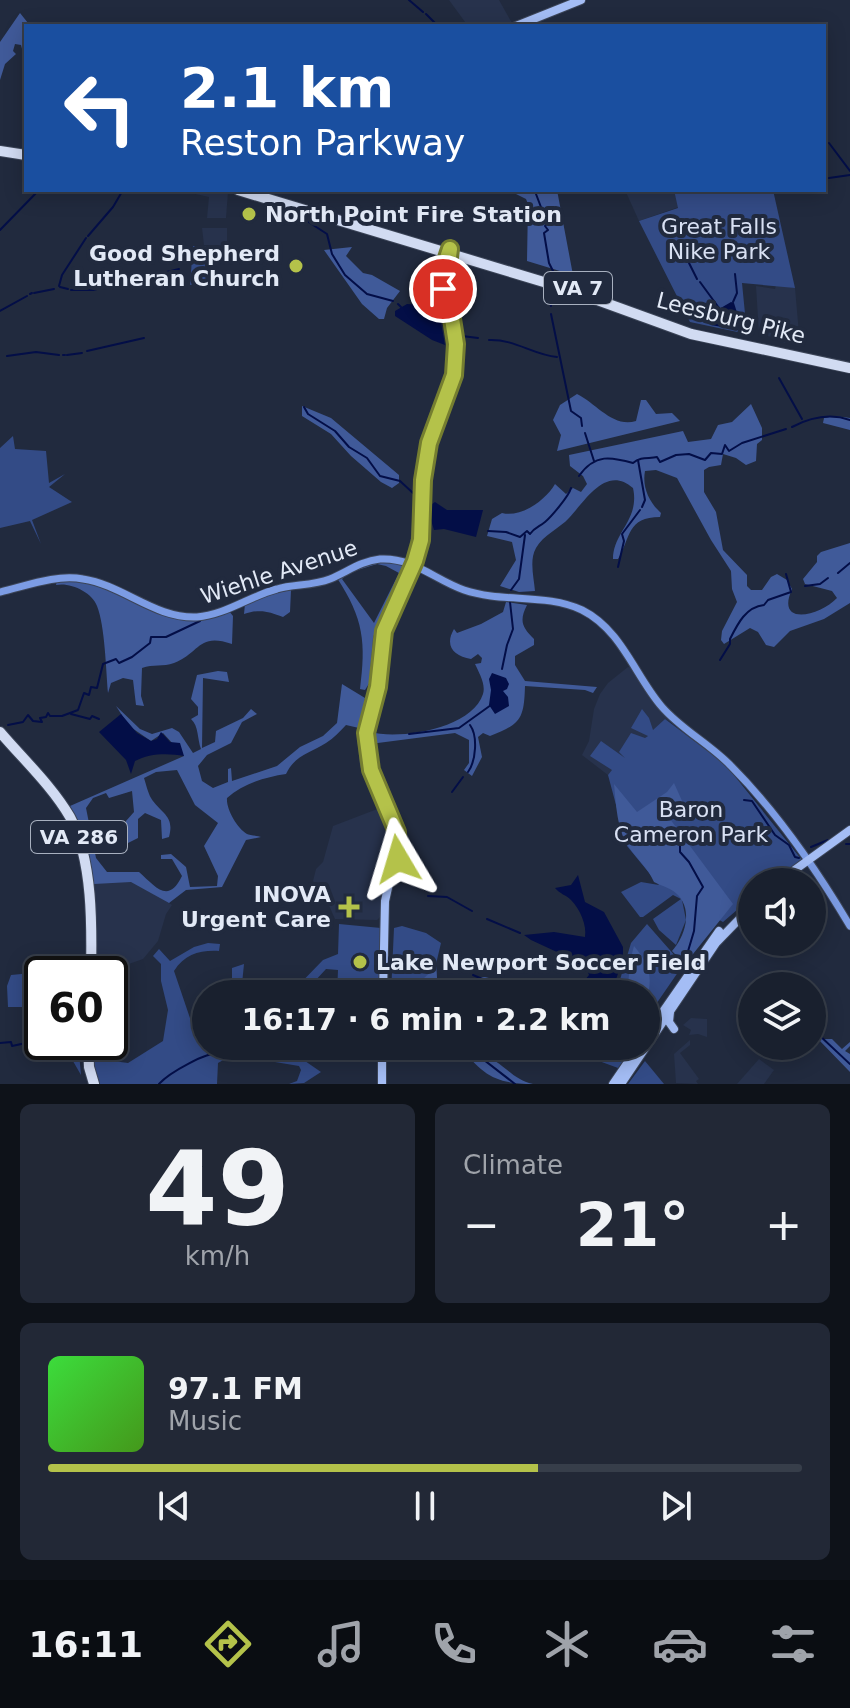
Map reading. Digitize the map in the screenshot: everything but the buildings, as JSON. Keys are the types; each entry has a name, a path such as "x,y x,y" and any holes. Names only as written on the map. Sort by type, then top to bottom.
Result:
{"highway":[{"path":"3,151 24,152"},
{"name":"Leesburg Pike","path":"245,192 573,286 681,326 807,353 850,366"},
{"name":"Leesburg Pike","path":"265,192 567,289 691,334 850,366"},
{"path":"778,352 807,353"},
{"name":"VA 286","path":"0,732 63,806 78,835 89,897 91,956"},
{"name":"VA 286","path":"0,741 54,805 72,837 83,898 84,956"},
{"path":"83,1060 87,1084"},
{"path":"89,1060 94,1084"}],"main road":[{"path":"521,24 581,0"},
{"path":"386,980 389,905 398,866 398,844 393,820 371,770 366,733 378,687 384,631 413,562 422,530 426,459 452,385 455,336 446,287 449,252"},
{"name":"Wiehle Avenue","path":"0,590 60,575 82,575 168,610 196,614 218,609 273,586 323,578 367,558 390,555 413,562 461,589 490,597 568,601 592,611 605,621 669,709 736,765 850,918"},
{"path":"799,868 850,833"},
{"path":"802,868 810,861"},
{"name":"Wiehle Avenue","path":"810,861 850,926"},
{"path":"660,1015 707,945 738,914"},
{"path":"621,1084 721,937 738,919"},
{"path":"670,1011 669,1022 674,1029"},
{"path":"384,1060 384,1084"},
{"path":"613,1084 629,1060"}],"shaded area":[{"path":"449,0 499,0 512,23 510,24 467,24"},
{"path":"20,13 28,23 24,24 24,56 21,45 15,44 13,51 16,54 5,64 0,80 0,42"},
{"path":"187,192 228,192 226,218 207,218 209,197"},
{"path":"512,192 557,192 573,275 527,261 526,199"},
{"path":"626,192 675,192 679,207 639,221"},
{"path":"202,228 227,228 227,246 204,245"},
{"path":"352,247 346,256 363,273 400,291 387,308 384,319 379,319 362,304 324,250"},
{"path":"776,285 795,288 800,345 780,342 780,331 775,332 776,338 759,334 756,286 775,289"},
{"path":"731,302 740,322 738,330 711,325 714,312"},
{"path":"407,304 438,306 445,345 395,316 395,311"},
{"path":"577,394 620,421 636,421 641,400 646,400 656,414 672,413 680,421 557,451 561,435 553,420 560,405"},
{"path":"751,404 762,428 756,461 746,465 723,454 721,465 704,470 704,492 716,512 723,550 747,575 747,586 751,590 762,590 777,574 787,580 792,589 789,609 802,614 820,610 837,598 832,591 805,584 803,579 817,562 817,556 850,543 850,603 824,619 790,631 774,647 766,645 758,632 750,628 724,644 722,631 737,602 732,589 731,571 677,478 656,470 645,471 645,483 650,499 661,513 660,517 641,520 636,524 618,559 613,559 614,550 630,517 634,499 633,488 614,480 597,488 565,522 539,543 532,569 535,591 519,592 500,586 516,560 512,542 487,536 492,519 502,513 525,510 546,496 555,484 566,494 573,488 581,492 587,484 583,476 570,466 569,455 683,431 688,442 711,439 718,425 732,422"},
{"path":"302,406 331,418 399,475 399,483 392,488 381,482 331,434 302,416"},
{"path":"824,418 850,418 850,430 823,423"},
{"path":"435,502 447,510 483,510 476,537 444,529 434,530 431,520 432,504"},
{"path":"374,562 402,564 404,568 377,624 370,682 365,690 360,689 363,658 358,619 337,578 355,568","holes":["377,564 399,573 374,623 342,579 348,573"]},
{"path":"71,579 95,584 176,617 229,611 233,616 232,644 212,640 174,663 142,668 141,696 144,706 136,705 133,680 123,678 111,683 108,693 100,615 94,601 80,589 56,585 57,581"},
{"path":"291,590 290,612 283,617 264,611 244,614 245,604"},
{"path":"506,602 527,605 523,624 534,639 534,645 515,656 515,665 525,681 597,687 593,693 525,686 519,719 490,736 483,733 478,737 482,757 472,776 464,770 469,763 469,740 455,733 370,744 370,732 398,734 433,729 465,716 476,706 484,686 475,664 481,663 482,658 478,654 471,659 456,653 452,649 451,635 454,629 457,633 503,612"},
{"path":"628,667 680,728 665,719 608,775 582,755 589,741 594,709 600,694"},
{"path":"227,672 229,682 203,678 202,748 215,742 216,731 243,718 251,709 257,714 242,722 231,743 207,755 198,766 202,781 213,788 228,782 228,769 231,768 232,781 277,766 300,747 323,736 337,723 342,684 365,698 359,728 346,725 329,741 298,758 286,774 255,782 227,798 230,813 240,827 247,834 261,837 246,840 222,887 186,890 169,903 131,882 94,884 82,828 70,806 184,756 163,733 151,741 129,726 116,706 140,729 152,734 172,728 179,732 193,753 201,749 197,729 191,719 198,715 198,707 191,699 197,675","holes":["177,770 195,805 218,823 204,846 218,876 217,886 190,887 186,867 171,854 161,855 161,859 172,859 182,876 172,890 166,891 156,887 139,872 107,872 96,858 86,808 93,798 106,793 109,798 132,791 134,812 126,821 124,845 138,838 138,819 145,813 161,820 162,839 169,837 169,819 151,798 144,778 156,772"]},
{"path":"492,673 506,678 509,684 503,691 508,697 509,706 495,714 489,705 489,679"},
{"path":"121,714 137,733 151,741 157,739 161,732 170,742 180,743 184,756 146,756 135,761 131,774 126,760 99,732"},
{"path":"674,783 683,803 668,811 667,815 733,904 685,964 672,951 681,939 686,924 683,901 673,891 654,882 628,846 619,824 614,784 637,812 667,792"},
{"path":"380,808 387,826 390,863 380,917 377,920 335,919 324,894 315,889 317,885 313,881 316,869 323,862 333,826"},
{"path":"578,875 585,902 604,912 623,947 623,959 616,980 585,980 588,972 572,959 524,935 554,932 585,937 584,922 577,908 555,888 571,885"},
{"path":"91,877 131,880 172,905 158,941 143,959 128,964 128,956 95,956"},
{"path":"634,946 644,960 649,980 628,980"},
{"path":"436,967 435,980 422,980"},
{"path":"691,1018 707,1019 707,1037 689,1035 691,1030 683,1025"},
{"path":"826,1039 832,1039 842,1049 850,1042 845,1051 850,1054 850,1072 826,1047"},
{"path":"690,1040 690,1045 680,1053 699,1079 696,1081 698,1084 676,1083 674,1054"},
{"path":"472,1060 495,1060 517,1077 533,1084 500,1080"},
{"path":"758,1060 774,1070 764,1084 737,1084"}],"green space":[{"name":"Great Falls Nike Park","path":"674,192 773,192 795,288 742,283 747,334 690,322 639,221 678,208"},
{"path":"193,246 212,247 211,280 190,285"},
{"path":"13,436 15,449 46,451 49,483 65,474 49,487 72,502 32,520 41,544 30,521 0,528 0,448"},
{"name":"Baron Cameron Park","path":"642,709 653,730 665,719 725,764 802,860 791,868 738,868 738,909 723,922 682,900 686,920 676,945 659,930 653,919 681,899 673,895 640,917 621,892 641,882 659,885 627,846 608,775 612,770 590,756 601,741 625,758 619,752 631,733 645,738 648,736 631,728"},
{"name":"Lake Newport Soccer Field","path":"339,924 381,928 380,980 338,980 338,970 326,969 316,980 304,980 323,960 338,954"},
{"path":"647,924 683,965 660,998 660,980 620,980 631,943"},
{"path":"402,926 426,933 441,943 435,980 392,980 394,928"},
{"path":"220,944 219,951 194,954 174,971 192,1024 192,1060 223,1060 218,1063 217,1084 99,1084 94,1060 128,1063 163,1041 168,1010 161,981 161,964 153,956 159,949 170,961 194,947"},
{"path":"244,964 242,980 232,980 232,968"},
{"path":"24,974 24,1007 8,1007 7,986 11,975"},
{"path":"72,1060 80,1060 81,1075"},
{"path":"262,1060 301,1060 321,1072 304,1083 289,1084 297,1081 301,1070 299,1066"},
{"path":"584,1060 624,1060 618,1068 599,1061"},
{"path":"645,1061 664,1084 628,1084"}],"waterway":[{"path":"409,0 423,12"},
{"path":"426,14 436,24"},
{"path":"829,143 850,171"},
{"path":"829,178 850,175"},
{"path":"0,230 37,192"},
{"path":"88,236 122,192"},
{"path":"536,192 547,223 545,226 548,230 544,233 553,271"},
{"path":"307,221 327,234 332,254 345,275 367,294 393,301"},
{"path":"59,286 62,275 86,238"},
{"path":"689,263 697,279"},
{"path":"71,290 93,290 179,269"},
{"path":"733,302 737,293 735,274"},
{"path":"700,282 719,308"},
{"path":"60,287 68,289"},
{"path":"34,293 54,289"},
{"path":"549,295 551,306"},
{"path":"0,311 27,296"},
{"path":"398,304 401,307"},
{"path":"551,314 571,411 581,418 582,426"},
{"path":"462,336 478,338"},
{"path":"87,351 144,338"},
{"path":"489,340 507,342 557,357"},
{"path":"7,356 36,352 59,355"},
{"path":"67,355 82,353"},
{"path":"779,378 802,419"},
{"path":"304,407 308,414 335,431 349,447 367,458 380,476 400,481 413,493"},
{"path":"792,427 821,417 850,420"},
{"path":"579,476 591,463 604,459 633,463 657,457 660,462 676,455 689,454 705,460 711,453 722,454 725,445 729,451 742,443 786,429"},
{"path":"585,433 594,461"},
{"path":"638,460 645,500 642,507"},
{"path":"488,531 520,537 527,531 530,534 551,516 571,488"},
{"path":"618,567 624,541 622,534 640,510"},
{"path":"511,590 519,579 525,535"},
{"path":"838,573 850,563"},
{"path":"720,660 747,612 791,592 786,574"},
{"path":"805,586 820,584 828,578"},
{"path":"502,669 513,629 510,602"},
{"path":"8,725 23,722 28,715 33,721 42,722 40,718 48,713 50,716 62,716 78,710 84,693 89,695 91,687 97,688 103,664 116,659 119,663 150,643 151,637 166,637 200,621"},
{"path":"409,734 459,728 491,705"},
{"path":"71,714 99,719"},
{"path":"468,772 475,748 470,725"},
{"path":"452,792 463,777"},
{"path":"744,800 752,801 775,835 789,845 795,857 799,858"},
{"path":"670,833 703,887 697,896 694,931 686,958 687,970"},
{"path":"811,847 828,840"},
{"path":"428,896 447,897 472,911"},
{"path":"487,919 520,933"},
{"path":"473,975 485,980"},
{"path":"0,1043 11,1042 12,1046 24,1043"},
{"path":"826,1042 850,1064"},
{"path":"159,1084 197,1060"},
{"path":"484,1060 515,1084"}],"place":[{"name":"North Point Fire Station","path":"249,214"},
{"name":"Good Shepherd Lutheran Church","path":"296,266"},
{"name":"INOVA Urgent Care","path":"349,907"},
{"name":"Lake Newport Soccer Field","path":"360,962"}],"route":[{"path":"398,859 397,832 371,770 366,733 378,687 384,631 421,540 423,480 429,443 454,375 456,344 446,281 450,249 443,289"}]}
